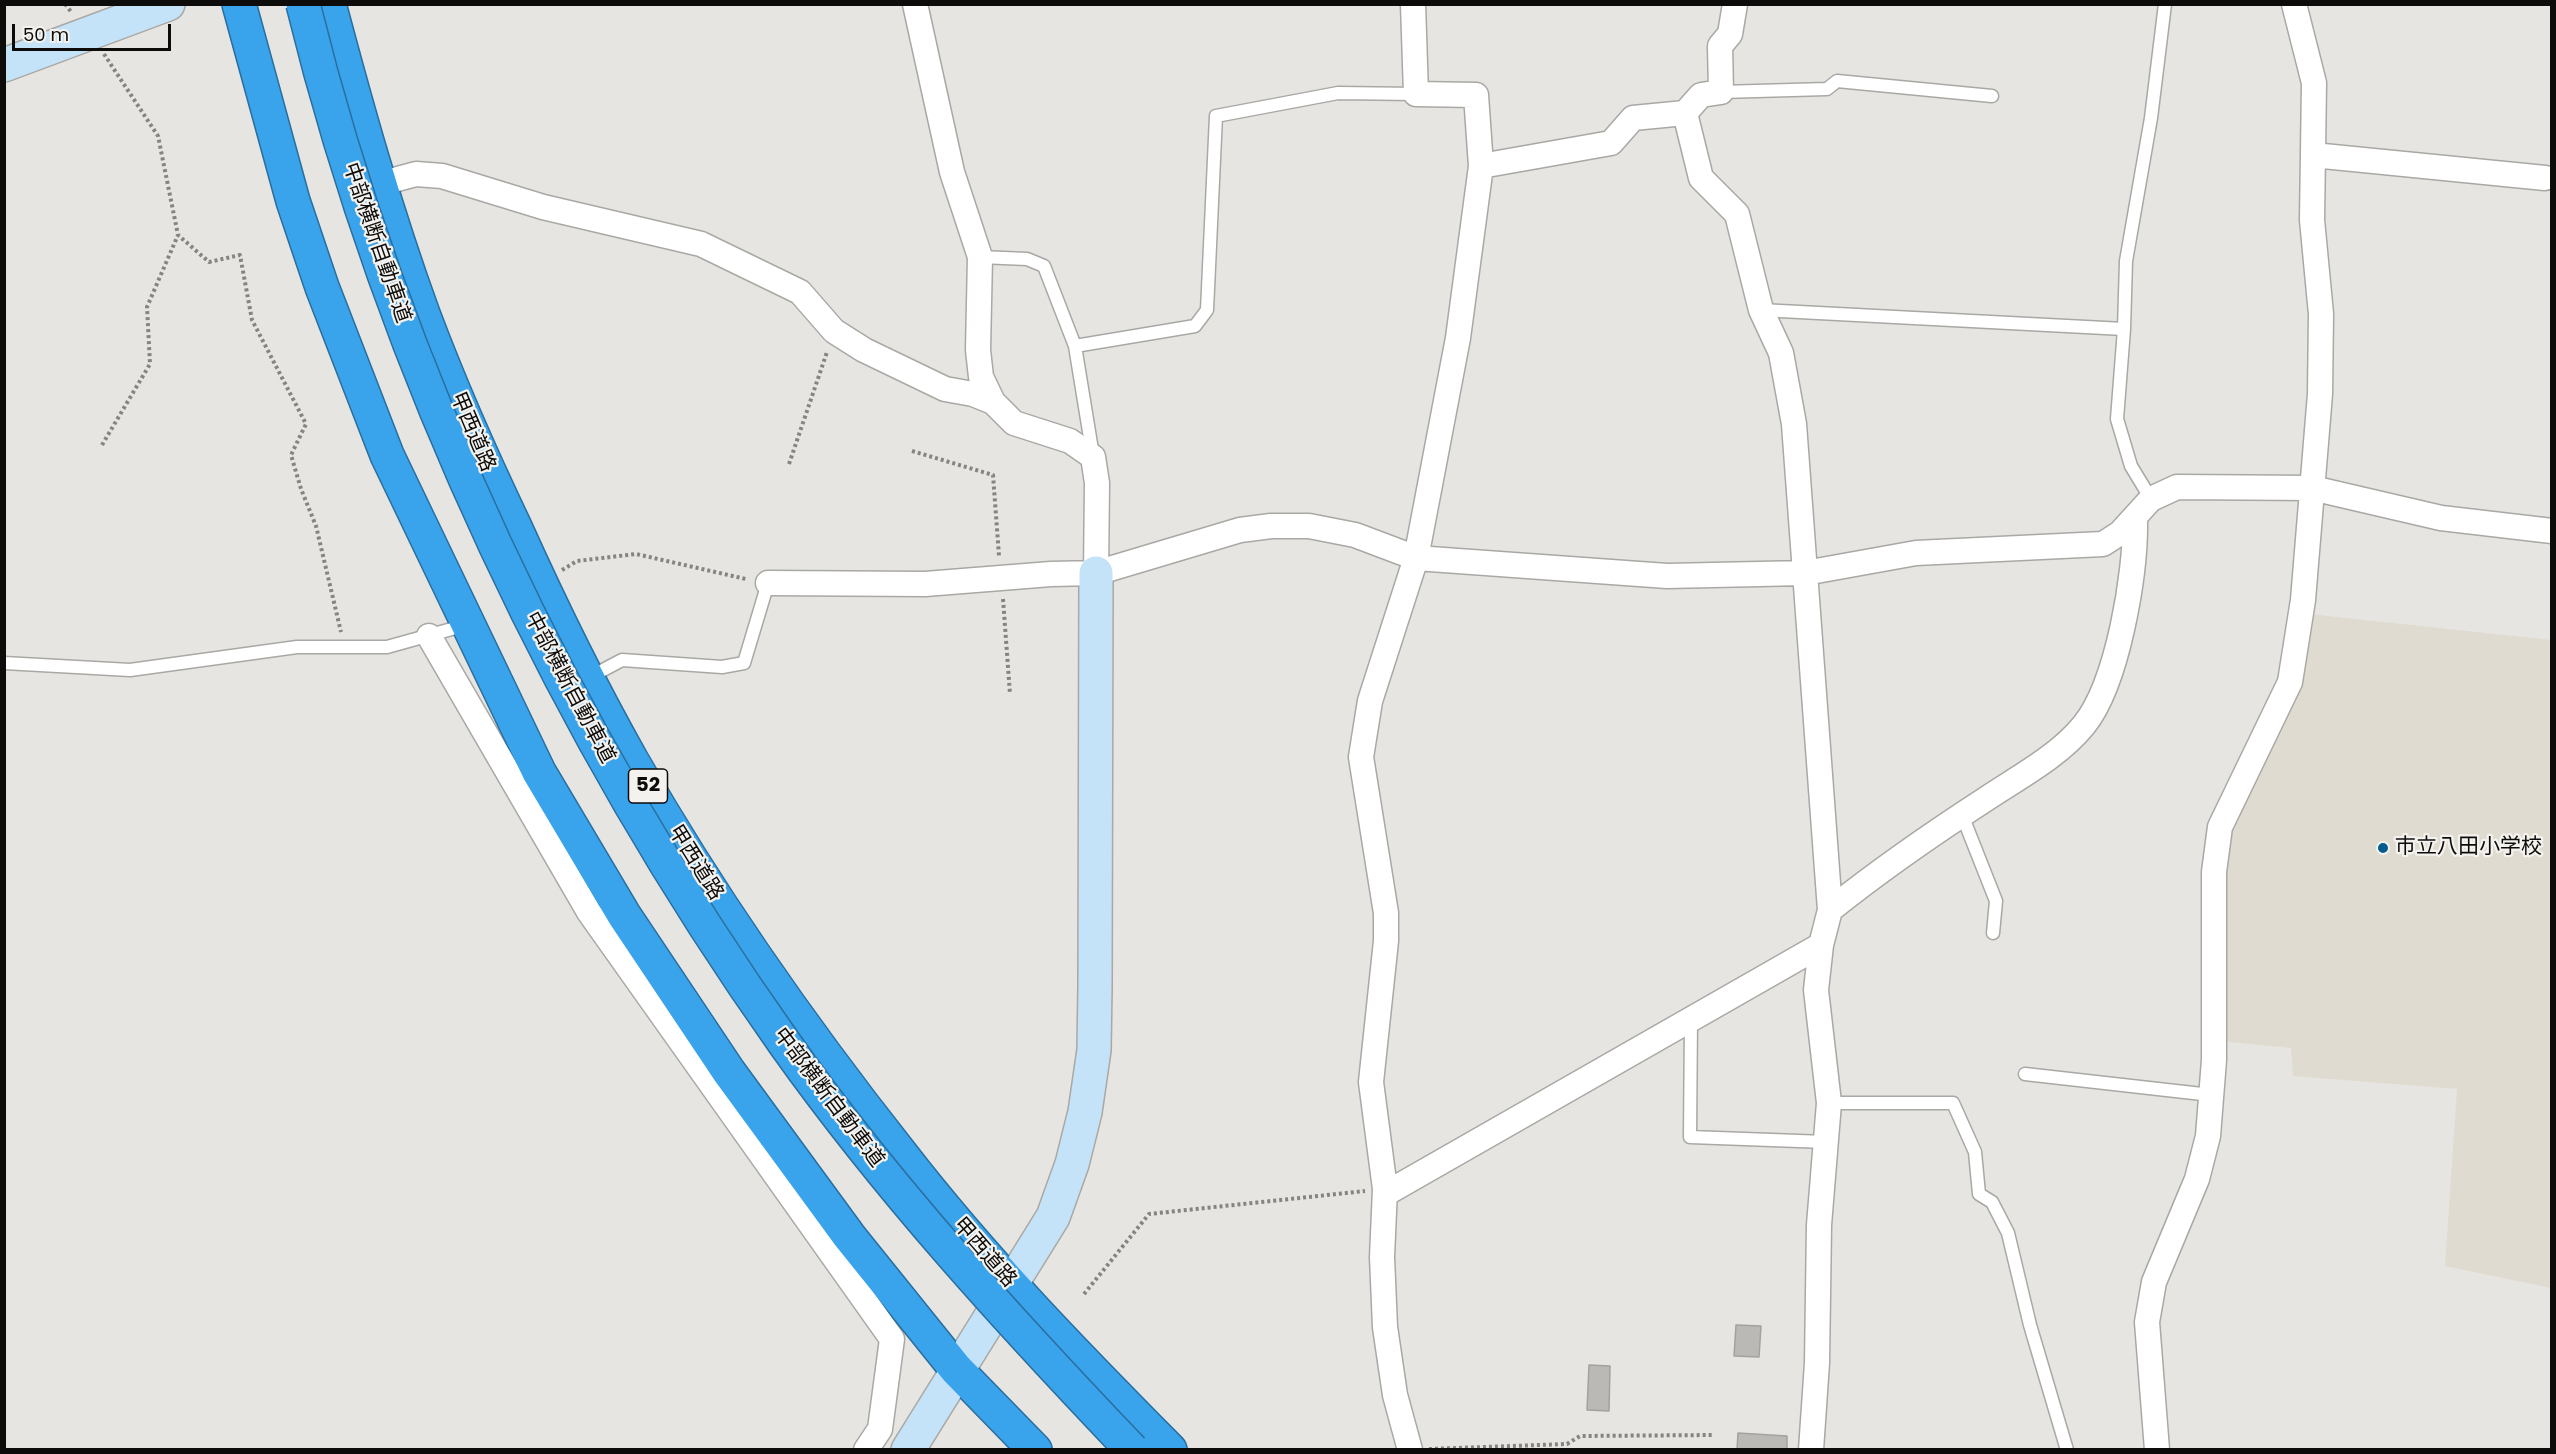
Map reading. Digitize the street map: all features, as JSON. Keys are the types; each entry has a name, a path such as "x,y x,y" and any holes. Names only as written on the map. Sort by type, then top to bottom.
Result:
{"highway":[{"path":"238,4 269,121 322,287 387,455 539,772 624,915 729,1072 849,1236 956,1369 1035,1449"},
{"name":"中部横断自動車道","path":"303,4 352,178 397,308 446,432 503,558 566,688 635,811 785,1044 866,1150 952,1257 1132,1449"},
{"name":"甲西道路","path":"329,4 380,184 433,338 478,448 540,582 632,761 708,884 802,1024 903,1157 1010,1284 1170,1449"}],"street":[{"path":"4,65 44,49 91,35 168,4"},
{"path":"908,1449 1053,1217 1072,1164 1085,1112 1094,1050 1097,483 1093,457 1070,441 1014,423 993,402 981,377 979,359 980,256 952,172 915,4"},
{"path":"1410,1449 1395,1395 1385,1327 1382,1257 1385,1192 1371,1082 1386,941 1386,913 1361,757 1370,701 1416,558 1458,338 1481,166 1476,95 1416,94 1413,4"},
{"path":"1481,166 1611,143 1633,118 1685,113 1701,95 1721,92 1720,46 1730,34 1735,4"},
{"path":"2157,1449 2147,1322 2154,1282 2197,1179 2208,1136 2214,1060 2214,872 2220,827 2290,682 2303,600 2320,394 2321,314 2312,220 2314,83 2294,4"},
{"path":"1685,113 1701,178 1737,214 1761,310 1781,353 1794,424 1830,910 1821,945 1816,990 1829,1103 1819,1225 1816,1449"},
{"path":"2313,155 2545,178"},
{"path":"380,184 416,174 442,176 543,207 701,244 800,292 834,331 864,350 945,389 973,394 993,402"},
{"path":"768,583 924,584 1096,573 1240,530 1271,526 1309,526 1355,535 1416,558 1667,576 1805,573 1916,553 2103,544 2135,519 2151,499 2177,487 2312,488 2441,518 2552,531"},
{"path":"1830,910 1902,854 2052,754 2084,725 2100,699 2124,615 2136,543 2135,519"},
{"path":"429,636 590,912 892,1339 880,1430 866,1449"},
{"path":"1385,1192 1821,945"}],"lane":[{"path":"2151,499 2131,466 2117,419 2124,329 2126,261 2151,118 2165,4"},
{"path":"1721,92 1827,90 1837,81 1992,96"},
{"path":"1075,346 1195,326 1207,310 1216,116 1338,93 1416,94"},
{"path":"980,256 1027,259 1044,266 1075,346 1093,457"},
{"path":"1761,310 2124,329"},
{"path":"588,678 622,660 722,667 744,663 768,583"},
{"path":"4,663 130,670 297,647 387,647 467,625"},
{"path":"1962,815 1996,901 1993,933"},
{"path":"1691,1019 1690,1137 1826,1142"},
{"path":"2025,1074 2211,1095"},
{"path":"1829,1103 1953,1103 1975,1152 1979,1194 1992,1203 2008,1233 2030,1325 2067,1449"}],"path":[{"path":"65,4 91,35 158,136 178,235 147,307 150,364 102,445"},
{"path":"178,235 209,262 240,255 252,320 306,424 291,454 301,489 316,526 345,647"},
{"path":"789,464 834,331"},
{"path":"912,451 993,476 1010,694"},
{"path":"540,582 577,561 636,554 703,571 768,583"},
{"path":"1084,1294 1149,1214 1385,1192"},
{"path":"1410,1449 1568,1444 1580,1436 1714,1435"}],"shaded area":[{"path":"2309,614 2551,640 2551,1288 2445,1266 2457,1089 2293,1076 2291,1048 2219,1041 2220,855 2265,752 2301,687"}],"building":[{"path":"1736,1325 1761,1326 1759,1357 1734,1356"},
{"path":"1589,1365 1610,1366 1609,1411 1587,1410"},
{"path":"1738,1433 1787,1436 1787,1450 1737,1450"}],"place":[{"name":"市立八田小学校","path":"2383,848"}]}
